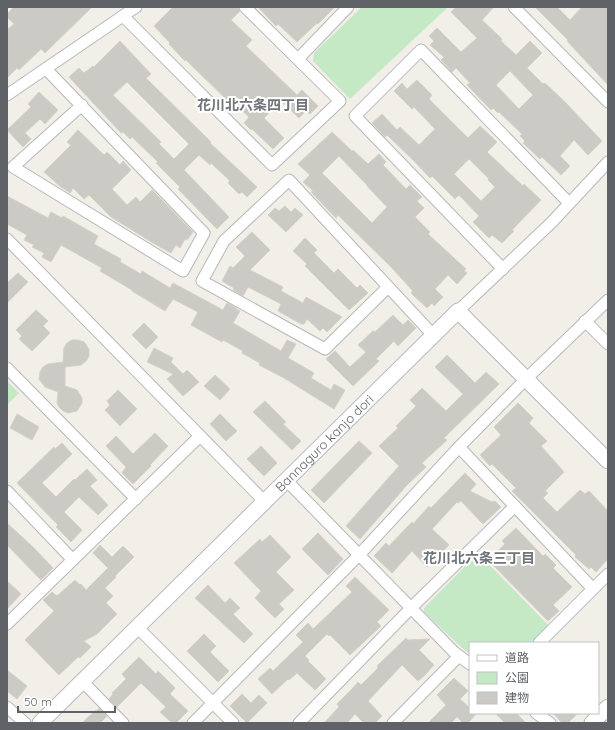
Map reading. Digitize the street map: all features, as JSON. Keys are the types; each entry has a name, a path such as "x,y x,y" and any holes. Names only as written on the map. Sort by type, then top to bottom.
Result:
{"street":[{"path":"7,96 136,7"},
{"path":"123,16 272,165 340,101 245,7"},
{"path":"298,59 348,7"},
{"path":"514,7 608,102"},
{"path":"503,269 355,116 421,50 569,203"},
{"path":"46,69 82,105 204,232 183,271 13,167 82,105"},
{"path":"608,162 503,269 458,311 608,461"},
{"path":"388,287 325,348 202,281 224,241 288,180 434,336"},
{"path":"7,238 265,502"},
{"path":"193,723 359,555 459,447 526,379 608,300"},
{"name":"Bannaguro kanjo dori","path":"40,723 458,311"},
{"path":"585,322 608,344"},
{"path":"7,368 136,499"},
{"path":"9,618 74,560 200,436"},
{"path":"459,447 593,588"},
{"path":"286,480 411,608 459,656 469,663"},
{"path":"7,491 74,560"},
{"path":"299,723 411,608 515,506"},
{"path":"540,642 608,574"},
{"path":"137,627 233,723"},
{"path":"393,723 459,656"},
{"path":"82,681 123,723"},
{"path":"7,707 25,723"},
{"path":"592,723 608,707"},
{"path":"537,714 550,723"}],"green space":[{"path":"362,7 448,7 350,99 313,61 314,53"},
{"path":"7,381 19,393 7,405"},
{"path":"478,553 548,625 531,642 469,642 469,653 424,612 424,608"}],"building":[{"path":"14,7 92,7 45,53 41,49 19,70 17,68 7,78 7,30 14,24 7,17 7,14"},
{"path":"173,7 238,7 240,11 231,20 252,40 246,46 297,95 302,90 318,106 310,114 306,111 299,118 281,101 264,118 284,138 273,149 244,123 249,117 231,100 229,102 186,60 185,61 154,26"},
{"path":"258,7 335,7 297,42 278,24 276,26"},
{"path":"456,7 494,7 482,20 516,55 530,41 542,53 527,68 543,84 545,83 565,102 602,141 588,155 574,140 560,156 570,166 561,175 542,157 540,159 523,143 525,141 520,136 522,134 499,112 498,113 493,108 491,110 467,85 470,83 456,68 452,72 441,60 444,57 430,45 434,41 429,36 437,28 461,52 477,38 451,12","holes":["510,71 533,95 519,109 496,85"]},
{"path":"535,7 557,7 570,20 582,7 608,7 608,85 567,41 568,40"},
{"path":"120,41 151,74 146,78 211,142 210,143 257,187 247,197 242,192 239,194 228,183 230,181 211,163 210,165 199,155 184,170 229,217 217,229 178,189 180,187 156,163 158,162 132,137 130,139 123,132 121,133 69,77 79,68 84,73 93,66 94,67","holes":["127,82 189,144 174,159 159,144 161,142 113,95"]},
{"path":"417,80 432,95 429,99 468,138 480,126 497,142 487,152 523,186 524,184 541,200 512,230 514,231 502,243 492,235 489,238 473,222 479,216 459,195 455,199 432,176 430,178 387,135 385,137 372,123 382,114 397,130 400,127 419,145 435,129 414,107 412,109 394,91 402,83 407,89","holes":["469,159 489,179 488,180 495,187 481,201 454,174"]},
{"path":"39,92 58,110 45,124 40,119 25,133 31,139 23,147 7,130 31,107 28,104"},
{"path":"78,130 104,155 107,152 120,165 123,161 131,170 112,189 127,205 136,197 140,202 152,190 193,232 187,240 185,239 180,248 176,245 171,253 153,243 111,217 89,195 84,199 73,188 70,193 44,172 71,145 67,142"},
{"path":"332,132 368,164 379,154 386,162 383,165 406,189 410,185 422,197 417,201 424,208 415,217 430,232 428,234 466,269 464,271 467,273 457,284 448,275 435,289 443,297 434,306 432,303 427,308 411,293 413,291 391,267 338,215 336,218 311,192 313,191 303,182 310,175 298,164","holes":["339,156 387,207 372,223 322,173"]},
{"path":"7,196 48,218 51,212 62,218 63,216 98,236 94,244 121,259 120,262 141,274 142,271 170,288 173,283 223,310 227,303 236,308 240,311 233,323 281,351 287,340 296,344 288,358 314,373 311,378 331,390 334,384 345,390 334,409 284,378 259,365 260,363 242,353 243,351 223,340 222,342 191,325 198,312 173,299 165,311 100,271 102,268 61,245 51,262 42,257 44,253 32,247 34,245 24,240 27,235 7,224"},
{"path":"285,206 291,212 295,208 303,215 286,232 268,215 275,208 279,211"},
{"path":"252,232 270,250 250,270 283,287 281,291 303,303 306,297 342,317 327,332 323,328 320,331 307,319 304,324 301,324 278,311 281,304 248,287 243,296 233,290 234,288 222,281 230,266 233,268 245,256 236,247"},
{"path":"305,238 317,250 314,253 334,273 338,269 357,288 360,285 368,293 349,310 305,266 307,264 293,251"},
{"path":"18,273 28,282 7,303 7,283"},
{"path":"36,310 48,321 43,326 50,333 32,351 19,339 22,336 16,330"},
{"path":"393,315 403,325 408,320 416,328 398,346 394,341 376,359 379,361 353,386 326,359 335,351 350,367 366,352 358,345"},
{"path":"144,323 158,337 146,349 132,335"},
{"path":"72,340 84,342 89,350 89,356 81,365 65,367 65,386 77,390 82,398 82,403 77,411 68,413 63,411 57,403 58,392 45,387 39,379 40,372 43,367 48,364 63,362 64,348 67,343"},
{"path":"154,348 173,358 171,362 183,374 187,370 199,382 183,396 167,379 173,374 147,362"},
{"path":"447,355 475,383 486,372 499,384 444,438 447,440 422,463 426,467 407,485 360,539 346,526 399,466 379,446 398,428 396,426 416,406 410,400 422,388 446,411 463,394 435,367"},
{"path":"215,375 230,389 220,400 204,386"},
{"path":"118,390 137,409 120,426 105,410 110,405 107,401"},
{"path":"265,401 286,422 283,424 301,441 292,450 253,412"},
{"path":"518,403 533,418 529,423 547,441 541,446 564,472 545,491 548,493 543,498 557,512 580,490 585,494 589,491 608,511 608,559 596,572 591,567 589,569 575,557 576,555 512,491 516,488 492,464 490,466 480,455 501,435 494,427"},
{"path":"17,414 39,427 32,440 10,428"},
{"path":"220,414 237,431 226,441 210,424"},
{"path":"155,433 168,446 133,484 122,473 126,467 106,446 116,436 133,454"},
{"path":"359,441 372,453 324,503 311,490"},
{"path":"62,443 72,454 42,483 56,497 74,479 75,480 87,469 97,480 90,486 108,505 98,515 79,497 64,512 82,530 71,542 56,527 58,525 17,483 54,447 55,449"},
{"path":"261,446 277,463 264,476 247,459"},
{"path":"465,473 476,484 470,491 492,502 495,501 501,507 483,524 461,501 458,503 457,502 432,529 449,545 427,567 412,551 392,573 374,556 386,543 389,546 412,522 413,524 429,506 431,508"},
{"path":"7,523 53,568 41,580 7,545"},
{"path":"516,528 543,556 545,554 556,565 553,568 572,587 553,605 559,611 548,621 488,560 505,544 502,541"},
{"path":"318,533 343,559 328,575 302,549"},
{"path":"270,535 291,557 276,572 294,590 279,604 284,609 275,618 255,598 261,591 234,563 260,539 262,542"},
{"path":"100,545 112,557 123,546 134,557 105,588 113,596 106,603 117,614 97,634 84,641 91,647 59,675 25,640 54,611 43,600 52,592 57,596 75,580 86,590 108,568 93,553"},
{"path":"355,577 389,610 377,622 381,626 350,655 330,635 329,636 327,634 305,656 326,679 315,690 297,673 272,694 258,679 270,668 273,671 303,642 296,635 308,623 313,629 352,592 346,586"},
{"path":"7,581 21,594 7,609"},
{"path":"208,585 225,603 230,598 240,608 233,614 253,634 244,643 195,598"},
{"path":"204,634 216,646 210,652 229,671 218,682 187,651"},
{"path":"406,638 408,640 430,639 419,650 434,665 424,676 418,681 402,665 368,701 382,716 375,723 364,723 355,714 347,723 324,723 339,707 337,704 358,682 361,685 378,668 377,666"},
{"path":"139,657 156,674 158,671 175,688 170,694 188,711 176,723 172,723 160,712 166,707 141,683 117,707 109,699 113,694 112,693 126,679 122,674"},
{"path":"7,670 27,686 17,699 7,691"},
{"path":"454,678 468,691 460,699 469,707 469,714 476,714 468,723 463,723 457,717 451,723 428,723 446,705 437,695"},
{"path":"242,694 251,703 259,695 267,703 247,723 230,706"},
{"path":"99,708 107,716 100,723 82,723 96,710 97,711"},
{"path":"496,714 517,714 526,723 505,723"},
{"path":"554,714 577,714 568,723 562,723"}],"district":[{"name":"花川北六条四丁目","path":"253,105"},
{"name":"花川北六条三丁目","path":"479,558"}]}
